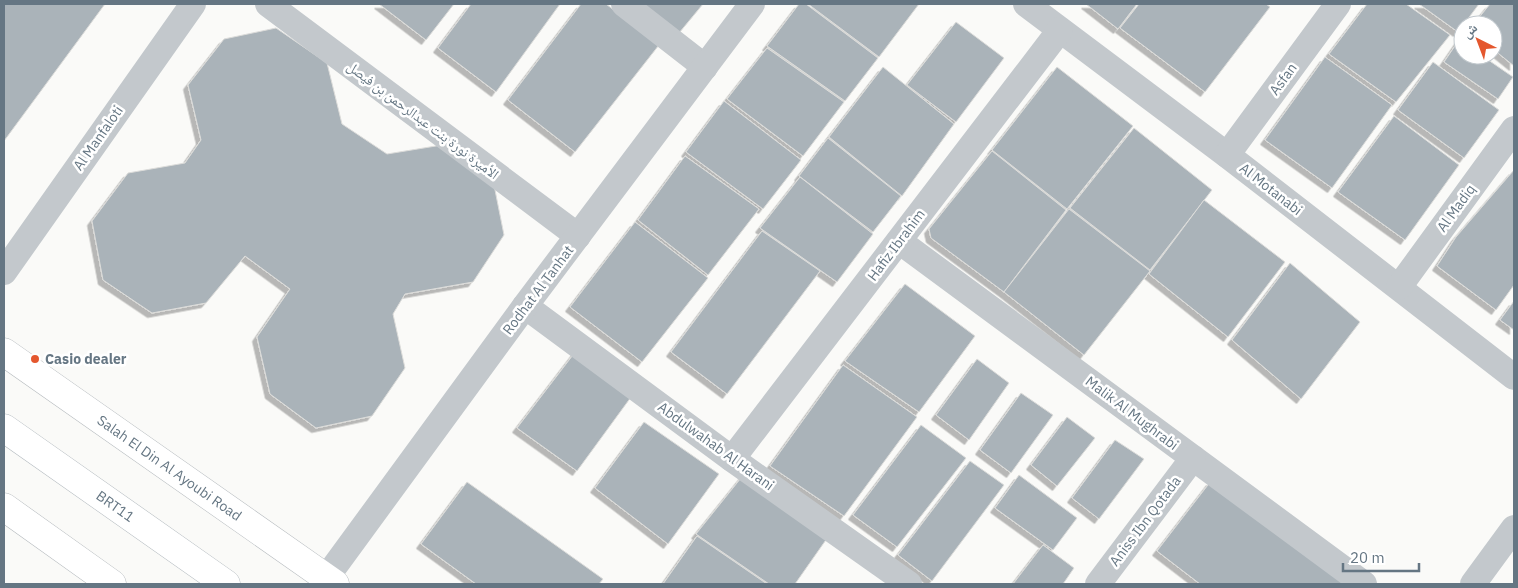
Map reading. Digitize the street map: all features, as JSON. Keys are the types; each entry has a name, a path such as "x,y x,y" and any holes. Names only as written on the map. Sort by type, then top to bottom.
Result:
{"main road":[{"name":"Salah El Din Al Ayoubi Road","path":"4,352 330,581"},
{"name":"BRT11","path":"4,428 226,584"},
{"path":"4,507 112,584"}],"street":[{"name":"Al Manfaloti","path":"4,272 193,4"},
{"name":"الأميرة نورة بنت عبدالرحمن بن فيصل","path":"268,4 578,236"},
{"path":"624,4 705,67"},
{"name":"Rodhat Al Tanhat","path":"330,581 525,306 752,4"},
{"name":"Asfan","path":"1227,155 1338,4"},
{"name":"Al Motanabi","path":"1031,5 1060,30 1227,155 1514,377"},
{"name":"Hafiz Ibrahim","path":"732,459 1060,30"},
{"name":"Al Madiq","path":"1399,287 1514,129"},
{"name":"Malik Al Mughrabi","path":"900,241 1364,584"},
{"name":"Abdulwahab Al Harani","path":"525,306 732,459 909,584"},
{"name":"Aniss Ibn Qotada","path":"1098,584 1193,458"},
{"path":"1473,584 1514,528"}],"building":[{"path":"4,4 105,4 4,141"},
{"path":"379,4 454,4 426,40"},
{"path":"471,4 560,4 496,92 438,48"},
{"path":"581,4 606,4 659,45 575,152 508,100"},
{"path":"643,4 703,4 679,33"},
{"path":"799,4 806,4 878,58 845,101 767,46"},
{"path":"808,4 919,4 879,57"},
{"path":"1086,4 1137,4 1118,29"},
{"path":"1139,4 1266,4 1270,7 1205,92 1120,28"},
{"path":"1367,4 1406,4 1450,35 1396,102 1329,54"},
{"path":"1419,4 1479,4 1471,15 1453,15 1453,28"},
{"path":"1490,4 1514,4 1514,66 1503,57 1503,15 1481,15"},
{"path":"956,22 1004,58 956,122 907,85"},
{"path":"276,28 327,63 342,124 387,154 442,145 493,180 504,235 473,282 405,294 393,314 405,368 372,416 316,428 270,394 257,337 290,289 245,256 206,303 152,313 103,280 92,221 128,173 185,163 201,140 188,85 224,39"},
{"path":"767,48 844,102 803,156 727,99"},
{"path":"1453,49 1453,65 1496,65 1513,77 1498,99 1444,62"},
{"path":"1325,57 1392,105 1332,188 1265,140"},
{"path":"1433,62 1499,110 1464,158 1398,110"},
{"path":"883,67 954,124 902,196 829,137"},
{"path":"1057,67 1133,126 1067,209 992,150"},
{"path":"724,101 801,160 763,209 686,152"},
{"path":"1394,116 1459,165 1405,240 1338,192"},
{"path":"1134,128 1212,190 1150,270 1070,208"},
{"path":"828,138 901,196 873,232 799,176"},
{"path":"992,151 1066,210 1004,292 931,238 929,229"},
{"path":"685,156 759,209 708,275 638,220"},
{"path":"1514,170 1514,285 1496,310 1437,266 1456,237"},
{"path":"800,177 873,234 837,282 760,228"},
{"path":"1204,200 1285,262 1228,337 1149,274"},
{"path":"1069,209 1150,271 1084,355 1004,292"},
{"path":"635,222 708,278 642,362 570,307"},
{"path":"762,231 820,271 727,394 671,352"},
{"path":"1290,263 1360,322 1301,399 1232,340"},
{"path":"905,284 975,336 919,412 845,361"},
{"path":"1514,301 1514,330 1500,320"},
{"path":"576,351 634,393 577,471 517,428"},
{"path":"977,359 1009,383 969,440 936,415"},
{"path":"843,365 917,417 844,516 770,466"},
{"path":"1021,393 1053,415 1011,473 980,450"},
{"path":"1067,417 1095,438 1057,486 1031,465"},
{"path":"644,422 719,474 668,544 595,488"},
{"path":"921,425 966,458 897,547 853,515"},
{"path":"1115,440 1144,459 1099,519 1072,498"},
{"path":"970,461 1004,485 932,581 898,555"},
{"path":"745,473 828,537 795,584 769,584 696,534"},
{"path":"1019,475 1077,518 1053,550 995,508"},
{"path":"1211,481 1349,584 1200,584 1157,551"},
{"path":"467,482 603,579 599,584 476,584 421,544"},
{"path":"697,536 767,584 663,584"},
{"path":"1043,545 1074,568 1063,584 1013,584"}],"place":[{"name":"Casio dealer","path":"35,359"}]}
